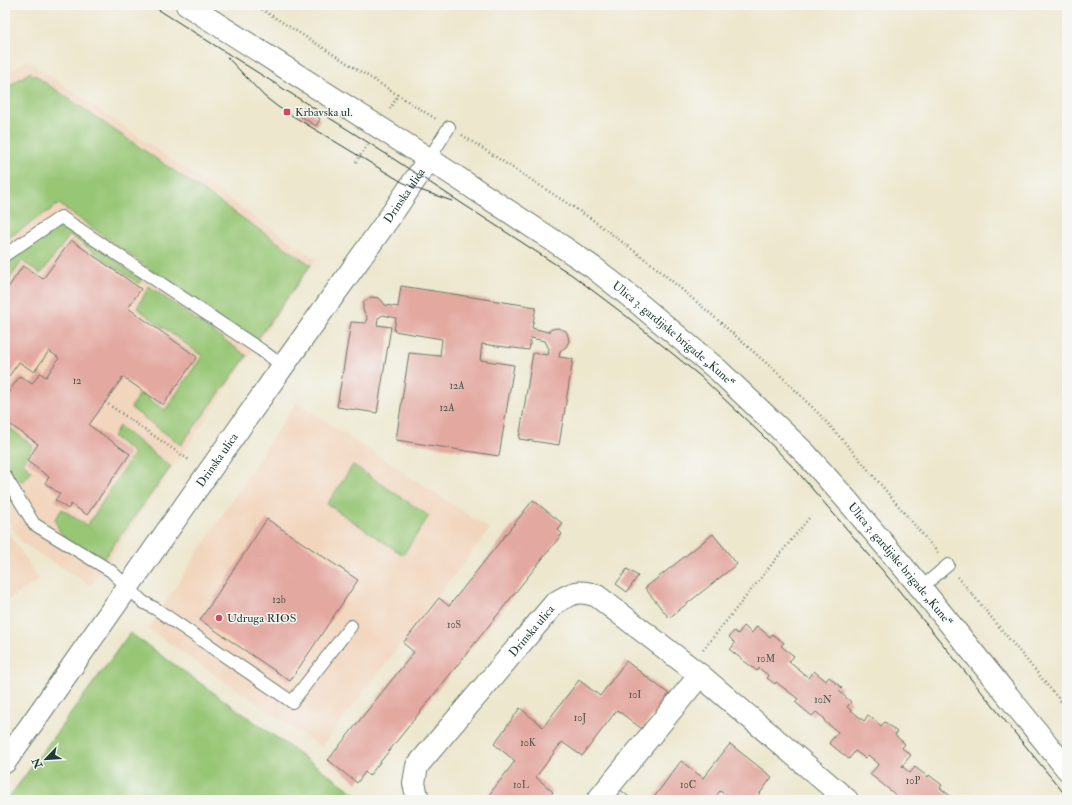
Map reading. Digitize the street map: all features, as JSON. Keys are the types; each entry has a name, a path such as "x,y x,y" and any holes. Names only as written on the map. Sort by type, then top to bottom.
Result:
{"street":[{"name":"Ulica 3. gardijske brigade „Kune“","path":"187,5 522,219 594,268 718,370 805,453 846,499 921,588 1067,769"},
{"name":"Drinska ulica","path":"5,762 283,366 389,218 429,159"},
{"name":"Drinska ulica","path":"418,800 414,783 417,766 555,603 571,594 586,592 597,596 695,670 847,800"},
{"path":"598,800 695,670"}],"lane":[{"path":"429,159 449,127"},
{"path":"5,255 61,216 262,350 283,366"},
{"path":"5,476 34,524 111,571 143,602 156,609 292,702 351,626"},
{"path":"921,588 948,565"}],"path":[{"path":"105,402 188,460"},
{"path":"695,670 809,518"}],"shaded area":[{"path":"27,60 316,259 91,586 22,543 5,516 5,74"},
{"path":"296,402 490,529 321,747 148,629"},
{"path":"5,527 39,580 5,602"}],"green space":[{"path":"30,72 311,265 254,344 59,204 5,240 5,89"},
{"path":"62,221 142,280 139,284 70,235 41,274 22,261 5,286 5,260"},
{"path":"149,286 247,356 181,445 131,408 139,393 165,410 202,356 137,308"},
{"path":"5,424 33,446 23,463 32,471 23,482 10,474 5,466"},
{"path":"119,426 171,467 99,565 65,539 59,530 55,519 62,509 87,526 134,453 113,437"},
{"path":"353,465 429,516 403,555 327,504"},
{"path":"130,633 364,800 7,800"}],"building":[{"path":"304,108 320,119 316,126 299,115"},
{"path":"71,240 141,289 128,308 197,357 163,405 123,377 89,425 130,454 87,515 71,504 68,509 55,500 60,494 45,483 49,477 27,461 38,444 5,421 5,397 20,376 32,384 40,373 46,377 59,358 49,351 34,372 19,362 9,376 5,373 5,292 23,266 43,279"},
{"path":"401,286 536,307 532,328 548,332 552,329 558,328 566,331 569,341 566,347 560,351 559,357 573,359 559,445 519,439 533,353 548,355 549,349 545,341 531,338 529,350 482,344 480,360 514,365 499,456 396,440 409,353 440,356 442,339 394,331 396,318 383,315 378,318 377,325 391,327 377,413 337,407 351,322 366,323 367,317 363,310 363,304 371,297 379,298 385,305 398,307"},
{"path":"533,500 563,524 558,530 562,534 369,776 365,772 357,783 328,760 414,652 403,643 439,598 449,606"},
{"path":"267,519 358,580 290,681 200,620"},
{"path":"713,534 737,564 669,618 645,588"},
{"path":"627,569 638,576 627,592 616,584"},
{"path":"744,626 752,633 757,626 770,637 772,634 784,643 781,646 794,656 789,662 809,678 814,671 826,681 829,677 842,688 839,691 851,702 847,707 864,721 868,715 881,726 885,722 897,732 895,735 905,744 902,748 911,755 902,766 910,773 915,767 928,777 929,775 942,785 940,788 952,797 950,800 902,800 870,774 879,764 868,755 865,758 855,751 849,759 829,743 838,732 824,721 825,719 816,712 812,716 795,702 798,699 776,682 775,684 767,678 769,676 759,668 757,671 730,650 735,643 729,637 734,631 738,634"},
{"path":"626,661 669,694 642,729 617,710 582,756 562,742 536,777 553,792 547,800 485,800 515,761 494,744 520,708 543,727 579,680 600,696"},
{"path":"730,744 772,777 755,800 732,800 720,791 713,800 652,800 681,761 703,778"},
{"path":"618,788 633,800 609,800"}],"tram line":[{"path":"151,5 369,143 572,275 625,315 700,376 761,434 795,469 883,571 1067,797"},
{"path":"227,57 264,96 278,107 402,182 452,201"}],"place":[{"name":"Krbavska ul.","path":"287,112"},
{"name":"Udruga RIOS","path":"219,618"}]}
